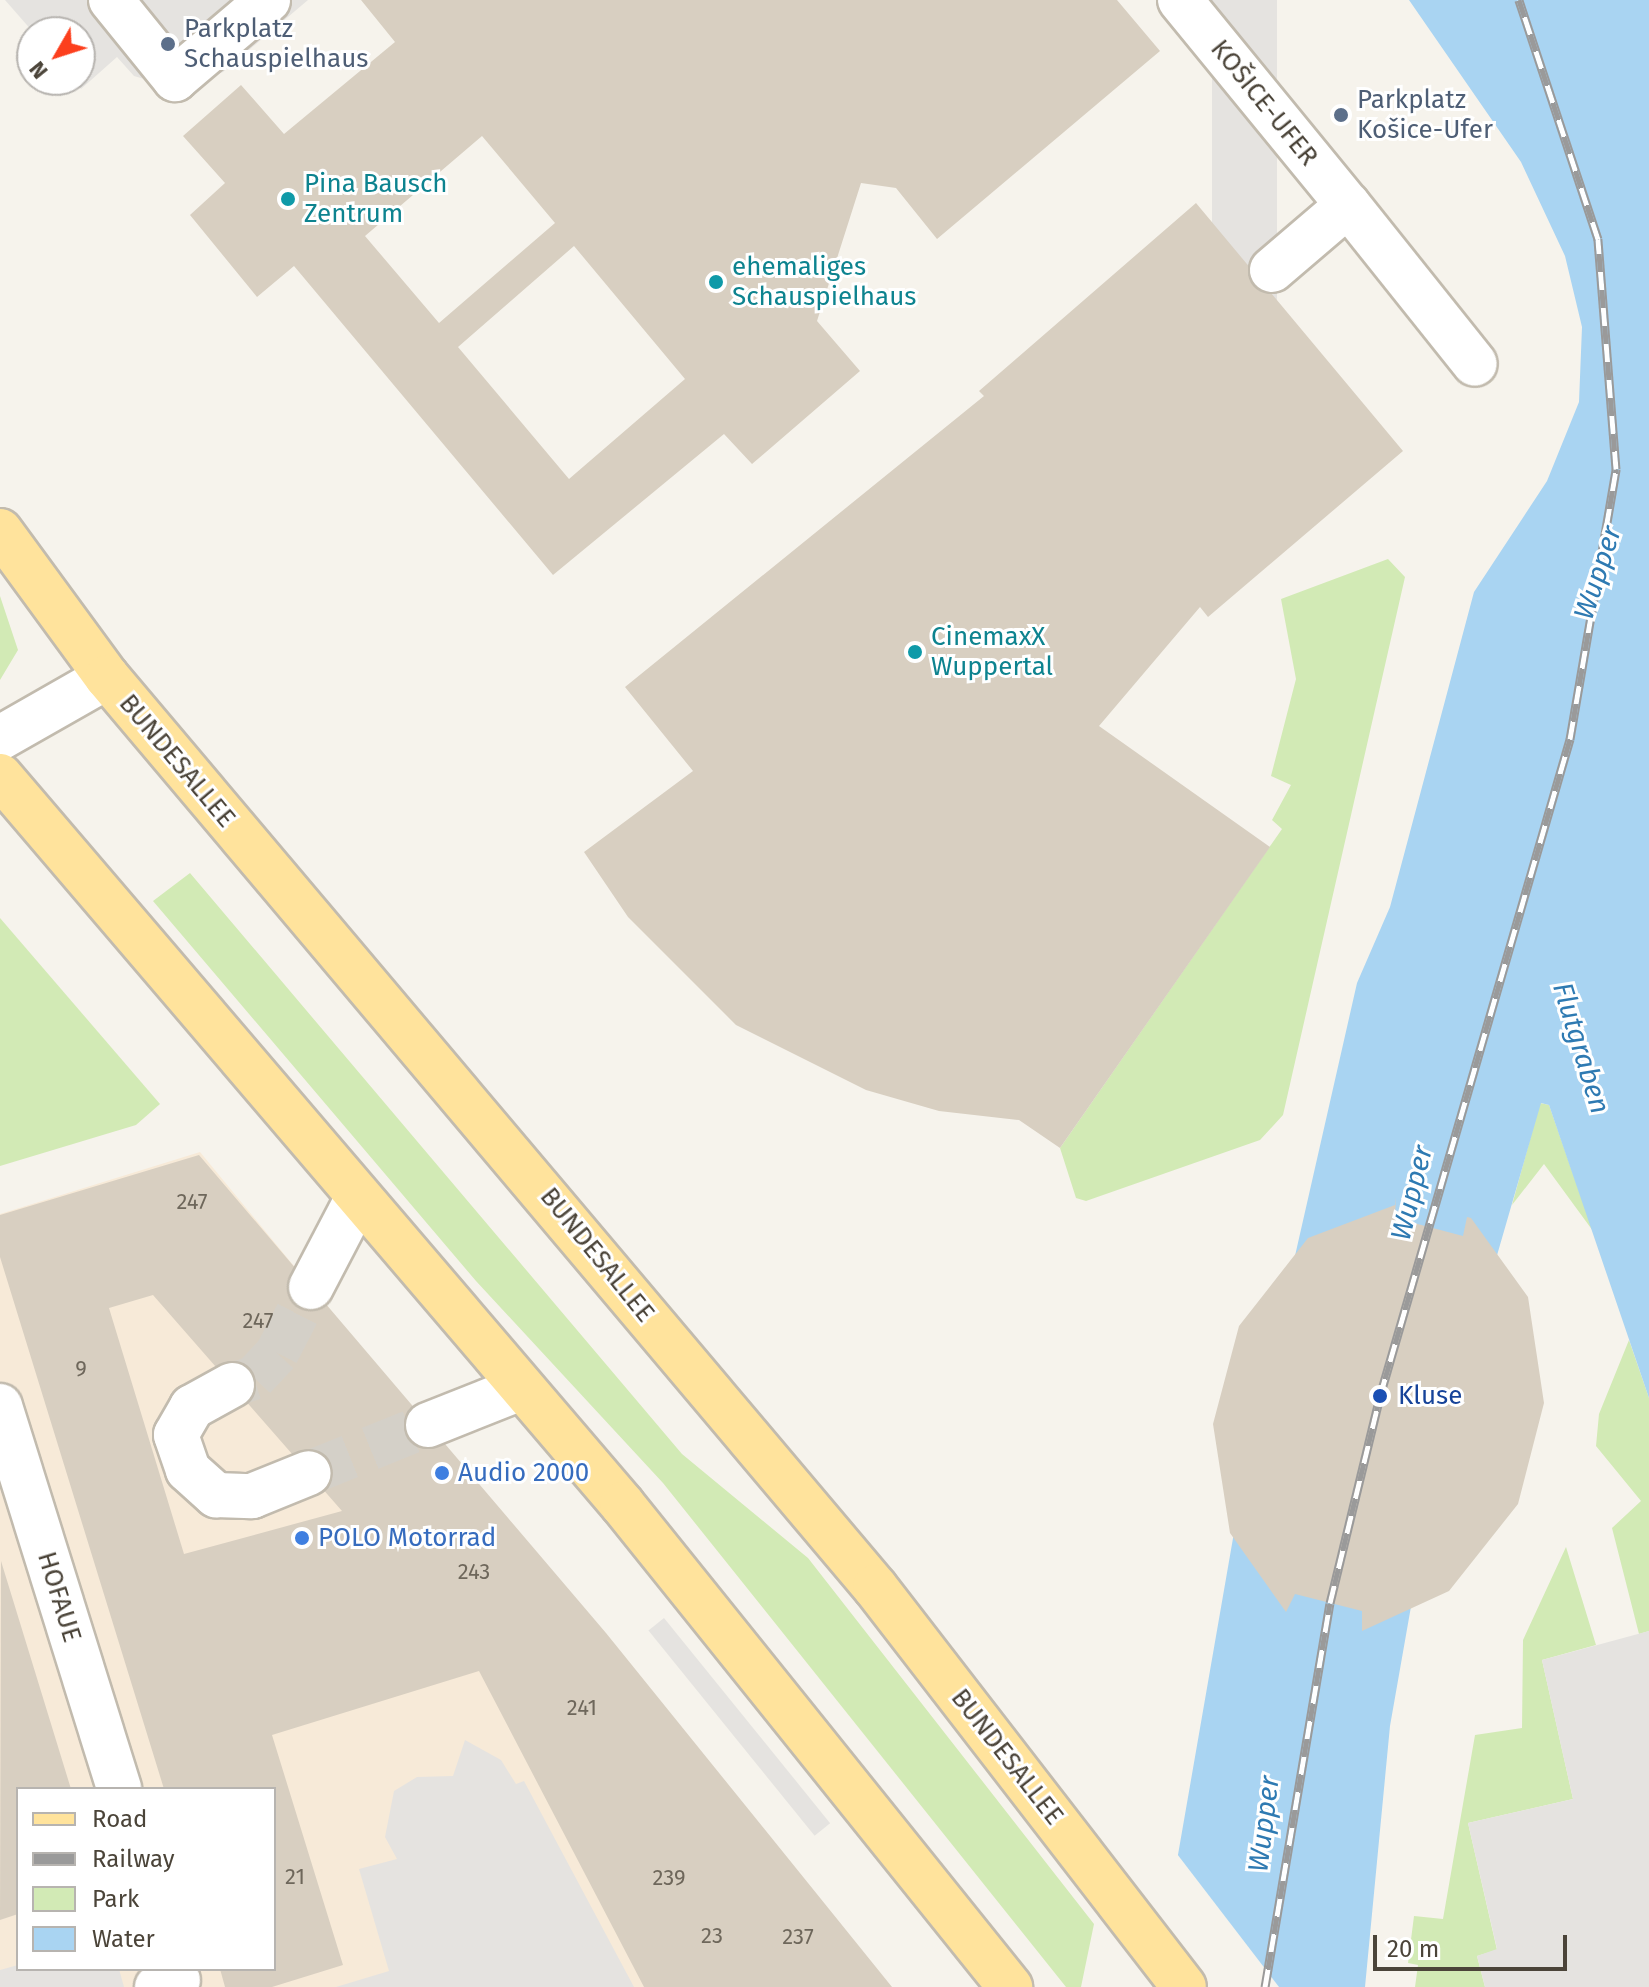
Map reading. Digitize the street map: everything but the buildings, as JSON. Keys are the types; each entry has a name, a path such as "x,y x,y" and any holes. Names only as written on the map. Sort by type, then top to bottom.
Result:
{"main road":[{"name":"BUNDESALLEE","path":"0,531 107,677 875,1587 1184,1987"},
{"path":"0,776 521,1388 1010,1987"}],"street":[{"path":"111,0 175,79 268,0"},
{"name":"KOŠICE-UFER","path":"1180,0 1475,364"},
{"path":"1272,270 1348,205"},
{"path":"0,738 107,677"},
{"path":"311,1287 358,1197"},
{"path":"232,1385 192,1407 176,1435 188,1470 216,1495 252,1496 309,1473"},
{"path":"428,1425 521,1388"},
{"name":"HOFAUE","path":"0,1406 118,1787"}],"shaded area":[{"name":"Parkplatz Schauspielhaus","path":"5,0 308,0 223,72 178,89 134,76 117,57 96,76 96,16 19,16"},
{"path":"1212,0 1277,0 1277,341 1212,341"},
{"path":"200,1152 888,1987 0,1987 0,1214"},
{"path":"664,1618 830,1823 815,1836 648,1631"},
{"path":"1649,1631 1649,1987 1485,1987 1477,1956 1497,1949 1468,1823 1573,1799 1542,1660"},
{"path":"465,1740 501,1760 516,1784 524,1781 634,1987 336,1987 389,1971 359,1869 397,1859 385,1837 394,1791 417,1777 453,1776"},
{"path":"16,1966 16,1971 120,1971 124,1987 0,1987 0,1970"}],"green space":[{"path":"1388,559 1405,577 1283,1115 1260,1140 1086,1201 1076,1198 1060,1148 1282,829 1272,820 1291,785 1271,776 1296,679 1281,599"},
{"path":"0,596 18,650 0,680"},
{"path":"190,873 682,1454 808,1558 1094,1924 1081,1987 1066,1987 663,1483 476,1281 153,901"},
{"path":"0,918 160,1104 136,1125 0,1166"},
{"path":"1540,1103 1549,1105 1593,1231 1544,1164 1512,1205"},
{"path":"1629,1340 1649,1398 1649,1631 1639,1634 1612,1528 1641,1501 1596,1446 1599,1414"},
{"path":"1566,1547 1596,1645 1542,1660 1573,1799 1468,1823 1497,1950 1477,1956 1485,1987 1415,1987 1418,1965 1408,1963 1414,1916 1443,1919 1475,1735 1522,1728 1523,1640"}],"water":[{"path":"1409,0 1649,0 1649,1398 1549,1105 1541,1103 1435,1470 1390,1726 1365,1987 1155,1987 1240,1498 1357,983 1390,907 1474,592 1547,481 1579,402 1582,327 1565,256 1521,162"}],"pier":[{"path":"1174,1850 1279,1987 1151,1987"}],"tunnel":[{"path":"232,1385 254,1378 277,1353 311,1287"},
{"path":"309,1473 428,1425"}],"railway":[{"path":"1265,1987 1330,1603 1380,1396 1570,739 1616,469 1598,239 1519,0"}],"place":[{"name":"Parkplatz Schauspielhaus","path":"168,44"},
{"name":"Parkplatz Košice-Ufer","path":"1341,115"},
{"name":"Pina Bausch Zentrum","path":"288,199"},
{"name":"ehemaliges Schauspielhaus","path":"716,282"},
{"name":"CinemaxX Wuppertal","path":"915,652"},
{"name":"Kluse","path":"1380,1396"},
{"name":"Audio 2000","path":"442,1473"},
{"name":"POLO Motorrad","path":"302,1538"}],"water label":[{"name":"Wupper","path":"1598,573"},
{"name":"Flutgraben","path":"1581,1048"},
{"name":"Wupper","path":"1412,1193"},
{"name":"Wupper","path":"1264,1824"}]}
